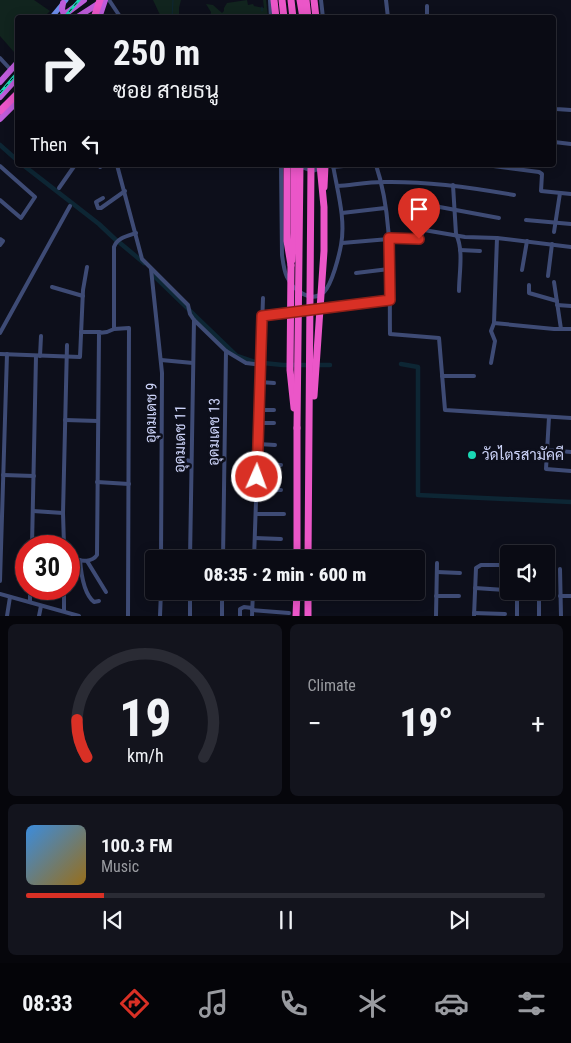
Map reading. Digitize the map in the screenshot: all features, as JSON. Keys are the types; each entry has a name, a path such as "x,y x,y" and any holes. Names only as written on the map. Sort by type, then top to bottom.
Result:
{"highway":[{"path":"80,15 103,0"},
{"path":"96,15 103,0"},
{"path":"100,15 103,0"},
{"path":"274,0 276,15"},
{"path":"282,0 284,15"},
{"path":"291,0 294,15"},
{"path":"303,0 306,15"},
{"path":"314,0 316,15"},
{"path":"65,15 81,1"},
{"path":"63,15 62,9 65,2"},
{"path":"0,82 15,65"},
{"path":"0,97 15,80"},
{"path":"0,111 15,98"},
{"path":"0,119 15,98"},
{"path":"287,167 287,241 291,265"},
{"path":"297,167 291,265 291,382 297,428"},
{"path":"297,167 297,550"},
{"path":"308,550 311,167"},
{"path":"320,167 324,208"},
{"path":"310,427 317,367 320,292 324,251 325,167"},
{"path":"293,614 295,600"},
{"path":"308,600 308,616"}],"main road":[{"path":"54,15 65,2"}],"street":[{"path":"109,0 119,15"},
{"path":"270,0 271,15"},
{"path":"321,0 323,15"},
{"path":"386,0 388,15"},
{"path":"427,6 427,15"},
{"path":"0,58 11,70"},
{"path":"556,109 571,110"},
{"path":"556,142 571,144"},
{"path":"0,166 35,197 21,218 0,200"},
{"path":"59,188 73,167"},
{"path":"118,167 142,259 189,306 190,314 194,320 226,351 246,363 261,366"},
{"path":"281,167 282,255 287,278 306,296 319,295 329,286 342,243 342,213 333,167"},
{"path":"302,167 312,171 322,167"},
{"path":"377,167 382,182 389,238 390,334 438,338 445,410 571,418"},
{"path":"501,167 539,172 542,174 541,191 571,194"},
{"path":"337,186 382,182 429,182 514,195"},
{"path":"452,185 456,234 460,250 459,291"},
{"path":"103,198 96,202 98,208 125,191"},
{"path":"554,232 560,193"},
{"path":"418,203 499,218"},
{"path":"0,333 70,206"},
{"path":"342,213 385,208"},
{"path":"526,220 571,224"},
{"path":"342,243 389,238 419,239 424,230 465,237 497,238 571,247"},
{"path":"114,328 114,247 118,240 136,232"},
{"path":"0,238 3,241 0,245"},
{"path":"491,363 495,341 491,331 494,323 497,238"},
{"path":"522,270 527,241"},
{"path":"548,276 552,244"},
{"path":"460,250 480,252"},
{"path":"0,354 80,356 82,296 87,267"},
{"name":"อุดมเดช 9","path":"151,269 162,373 161,550"},
{"path":"356,274 389,270"},
{"path":"554,282 561,329"},
{"path":"528,300 529,285"},
{"path":"52,286 82,296"},
{"path":"529,294 571,306"},
{"path":"254,550 263,298"},
{"path":"262,316 390,300"},
{"name":"อุดมเดช 11","path":"190,550 194,320"},
{"path":"494,323 571,329"},
{"path":"81,332 107,332 114,328 129,328 128,616"},
{"path":"99,601 94,602 89,596 80,560 93,560 97,555 100,332"},
{"path":"32,535 38,356 41,336"},
{"path":"64,535 67,345"},
{"name":"อุดมเดช 13","path":"223,550 226,351"},
{"path":"0,581 8,354"},
{"path":"161,360 193,363"},
{"path":"442,376 474,376"},
{"path":"260,382 274,383"},
{"path":"260,410 274,410"},
{"path":"0,411 6,411"},
{"path":"549,417 546,469 571,471"},
{"path":"65,420 98,421"},
{"path":"259,423 274,423"},
{"path":"258,444 275,445"},
{"path":"547,450 571,452"},
{"path":"179,459 191,460"},
{"path":"258,464 281,465"},
{"path":"4,475 34,476"},
{"path":"97,482 129,484"},
{"path":"257,489 281,490"},
{"path":"33,511 63,513"},
{"path":"256,514 284,514"},
{"path":"255,538 281,539"},
{"path":"87,561 106,592"},
{"path":"436,616 437,563"},
{"path":"500,565 481,565 476,568 474,614 505,614"},
{"path":"560,569 561,616"},
{"path":"437,572 460,573"},
{"path":"474,588 500,590"},
{"path":"0,594 79,616"},
{"path":"436,596 459,596"},
{"path":"560,596 571,596"},
{"path":"7,616 10,597"},
{"path":"64,600 64,611"},
{"path":"160,600 160,616"},
{"path":"190,600 190,616"},
{"path":"222,600 222,616"},
{"path":"252,600 252,616"},
{"path":"517,600 518,616"},
{"path":"539,600 539,616"},
{"path":"39,616 41,606"},
{"path":"240,616 240,610 244,607 293,614"}],"green space":[{"path":"0,0 34,0 50,11 46,15 15,15 14,52 0,36"},
{"path":"153,0 181,0 179,15 160,15"},
{"path":"247,0 248,5 253,4 254,6 264,8 263,0 266,0 268,15 210,15 211,12 206,4 213,5 222,13 227,3"}],"waterway":[{"path":"172,15 173,0"},
{"path":"0,145 15,158"},
{"path":"26,167 99,224 117,241"},
{"path":"120,243 144,263"},
{"path":"152,270 155,277 237,356 258,363"},
{"path":"263,363 330,365"},
{"path":"401,364 418,367 418,495 571,502"}],"railway":[{"path":"66,15 79,0"},
{"path":"0,93 15,76"}],"place":[{"name":"วัดไตรสามัคคี","path":"472,455"}],"route":[{"path":"257,477 262,316 390,300 389,238 419,239"}]}
